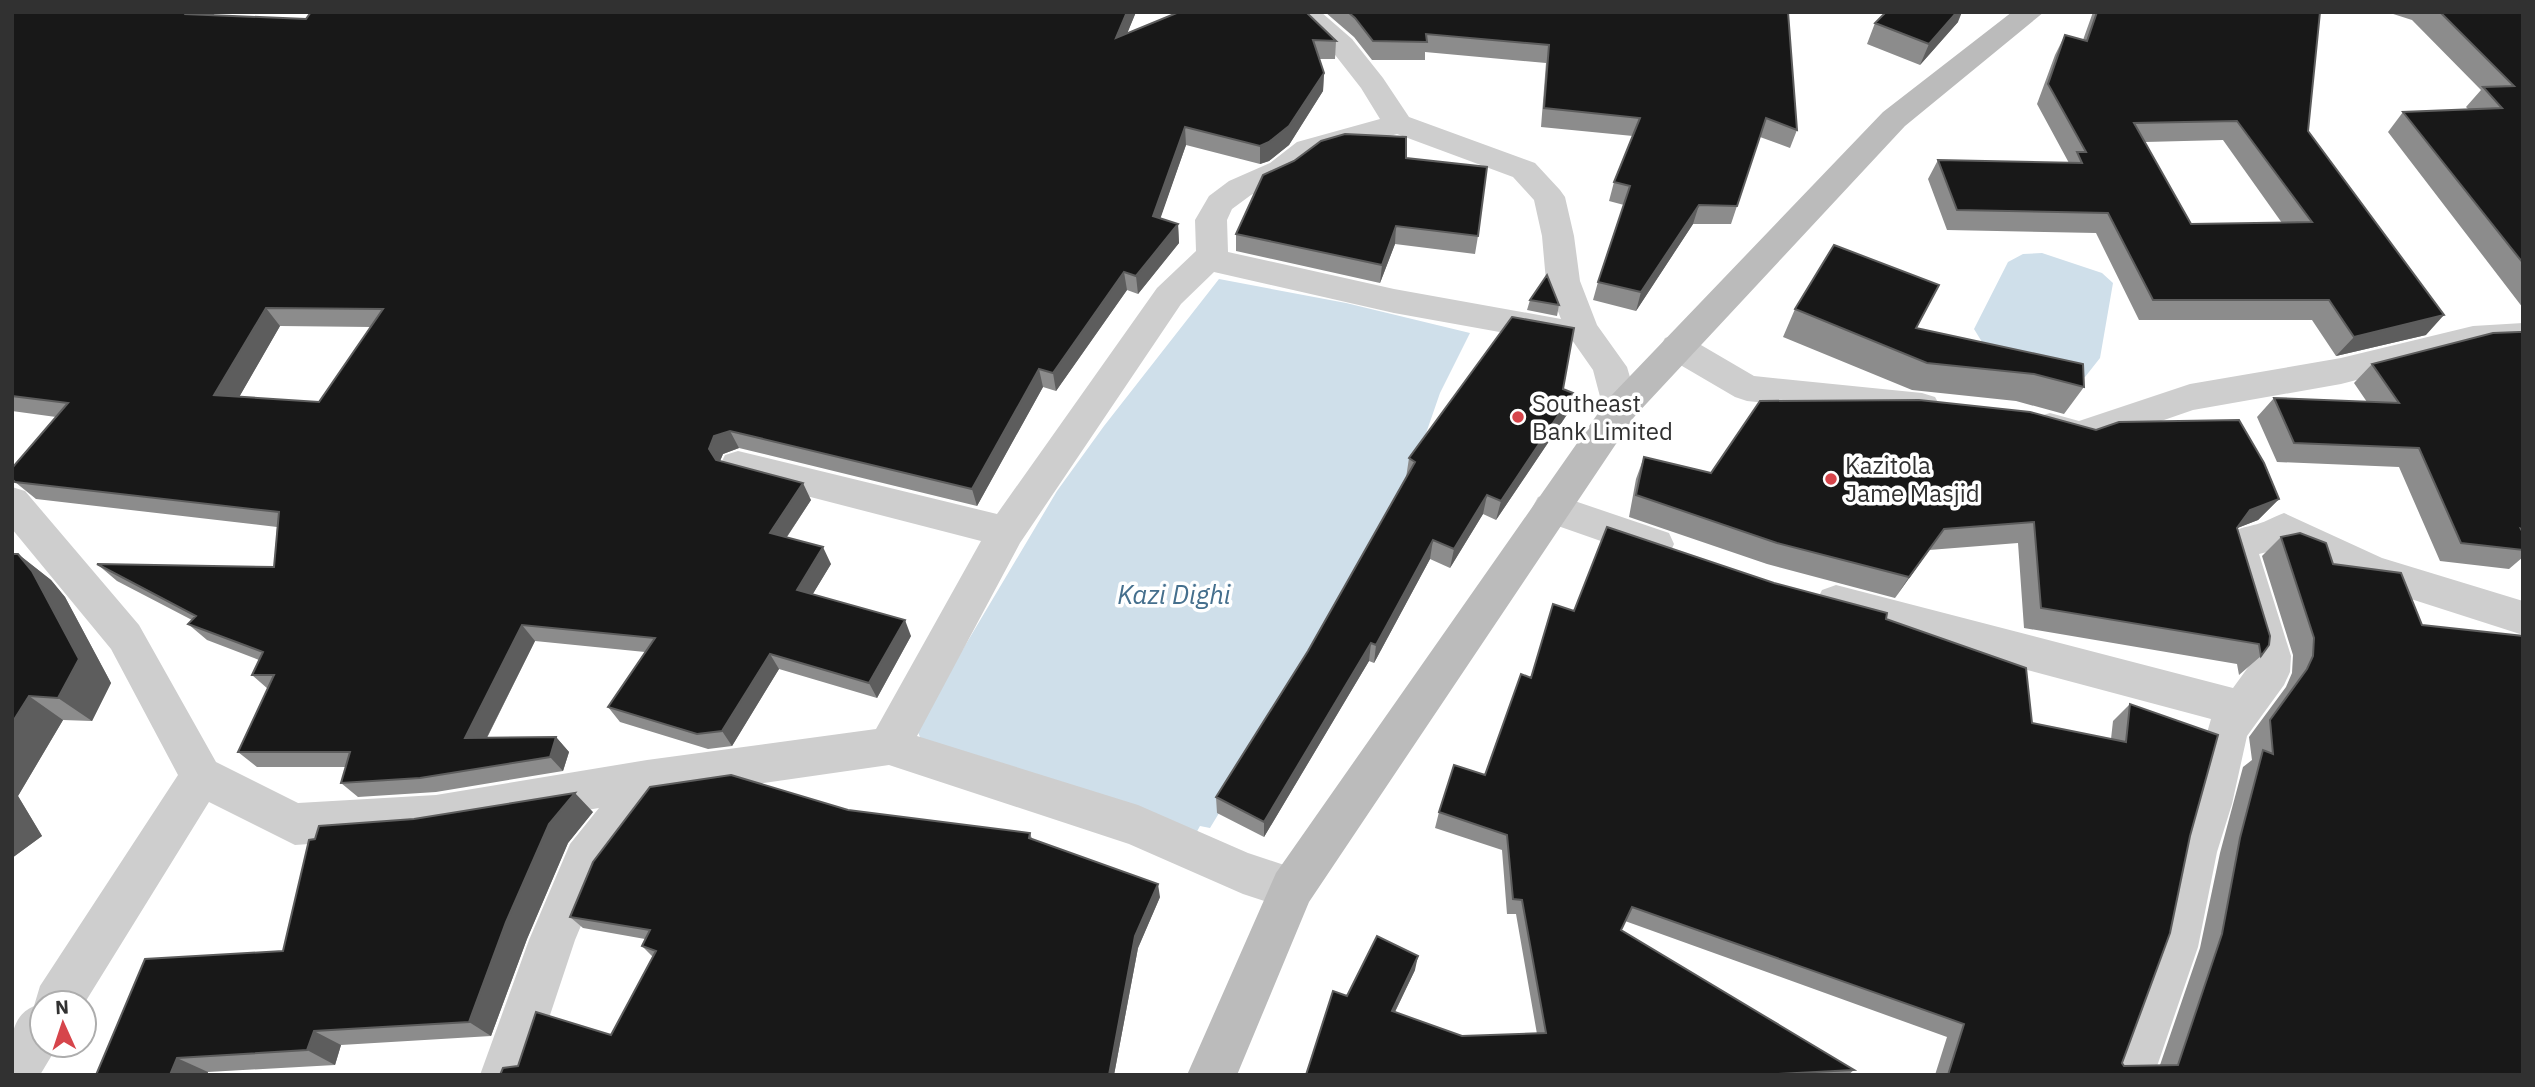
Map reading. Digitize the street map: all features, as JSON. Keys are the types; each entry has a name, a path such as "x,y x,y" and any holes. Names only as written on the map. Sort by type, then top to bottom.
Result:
{"main road":[{"path":"1212,1075 1292,888 1621,408 1894,118 2030,12"}],"street":[{"path":"1304,12 1342,46 1373,85 1398,124"},
{"path":"889,746 1006,533 1169,296 1212,255 1211,220 1220,203 1240,188 1281,170 1308,149 1398,124 1524,170 1549,197 1558,236 1563,281 1586,336 1610,367 1621,408"},
{"path":"1207,259 1394,301 1586,336"},
{"path":"2016,418 2080,435 2190,397 2341,371 2473,338 2523,335"},
{"path":"1677,347 1747,388 1948,409"},
{"path":"2225,390 2242,429"},
{"path":"738,465 1006,533"},
{"path":"2269,493 2285,532"},
{"path":"1551,508 1690,557"},
{"path":"15,511 125,637 201,776 295,824 436,815 647,780 889,746 1138,826 1243,873 1292,888"},
{"path":"2129,1075 2175,947 2195,852 2210,804 2227,729 2269,672 2271,656 2238,548 2252,539 2285,532 2372,571 2523,618"},
{"path":"1805,594 2242,709"},
{"path":"66,989 201,776"},
{"path":"505,1075 552,940 586,859 647,780"},
{"path":"12,1074 28,1049"}],"water":[{"path":"2042,253 2102,273 2113,283 2100,358 2085,377 2067,382 1982,342 1974,329 2008,262 2023,254"},
{"name":"Kazi Dighi","path":"1219,279 1346,303 1470,333 1440,393 1415,465 1302,676 1210,828 1200,826 1195,835 922,742 917,730 1057,491 1104,426"}],"building":[{"path":"12,12 188,12 186,14 306,19 311,12 1127,12 1116,38 1179,12 1306,12 1336,41 1313,40 1324,73 1289,126 1269,142 1260,146 1185,127 1153,216 1178,224 1136,276 1124,272 1053,373 1039,369 972,489 730,431 714,436 709,449 716,460 803,483 770,533 823,547 797,590 905,620 869,683 770,654 722,731 697,734 608,707 655,638 522,625 465,738 556,737 550,757 420,778 341,783 350,752 238,752 274,675 252,675 263,652 188,624 196,616 97,564 274,567 279,512 15,482 12,479 12,468 68,403 12,396","holes":["266,308 383,309 319,402 214,395"]},
{"path":"1348,12 1788,12 1797,130 1766,118 1737,206 1699,205 1641,292 1598,282 1630,186 1614,182 1640,118 1544,108 1549,45 1426,34 1427,42 1373,41"},
{"path":"1886,12 1957,12 1929,44 1875,23"},
{"path":"2097,12 2320,12 2308,131 2444,315 2354,337 2329,300 2153,300 2108,213 1957,210 1938,160 2082,163 2077,152 2086,152 2048,84 2065,35 2087,41","holes":["2237,121 2312,222 2191,224 2134,123"]},
{"path":"2440,12 2523,12 2523,263 2403,112 2502,108 2483,87 2514,86"},
{"path":"1345,134 1406,137 1406,158 1487,167 1478,236 1396,226 1382,265 1236,234 1263,175 1294,161 1321,141"},
{"path":"1834,245 1939,285 1916,328 2083,364 2084,387 2034,374 1927,363 1795,309"},
{"path":"1547,275 1559,305 1530,300"},
{"path":"1512,317 1574,328 1563,389 1573,393 1501,501 1487,495 1454,549 1433,540 1376,645 1371,643 1264,822 1216,797 1308,651 1415,462 1409,458"},
{"path":"2523,332 2523,550 2461,543 2419,448 2294,443 2274,398 2399,403 2372,364 2493,333"},
{"path":"1919,400 2030,412 2096,430 2119,422 2239,420 2264,463 2279,499 2250,510 2237,528 2270,636 2269,645 2261,656 2259,644 2041,608 2034,522 1944,529 1909,577 1777,543 1636,495 1644,457 1711,473 1760,401"},
{"path":"1607,527 1774,583 1887,613 1886,619 2026,668 2032,723 2126,742 2130,704 2218,735 2190,836 2170,933 2122,1063 2124,1066 2178,1065 2222,934 2240,838 2263,750 2273,754 2270,720 2307,669 2313,656 2314,638 2281,537 2300,533 2326,543 2333,564 2401,573 2422,625 2523,636 2523,1075 1948,1075 1964,1024 1632,907 1621,930 1854,1070 1760,1075 1306,1075 1333,991 1347,996 1377,936 1418,956 1392,1011 1462,1036 1546,1033 1522,900 1513,899 1507,835 1439,812 1454,765 1485,775 1521,674 1531,678 1553,604 1574,611"},
{"path":"12,554 18,554 32,571 79,659 58,698 29,696 12,723"},
{"path":"731,775 848,810 1030,833 1029,838 1158,884 1135,936 1109,1075 500,1075 503,1068 518,1066 536,1012 611,1035 656,951 642,946 650,930 570,917 593,862 650,787"},
{"path":"575,793 549,824 506,922 469,1022 314,1031 307,1050 177,1058 170,1075 96,1075 145,959 283,951 309,840 315,839 319,826 414,819"}],"place":[{"name":"Southeast Bank Limited","path":"1518,417"},
{"name":"Kazitola Jame Masjid","path":"1831,479"}]}
